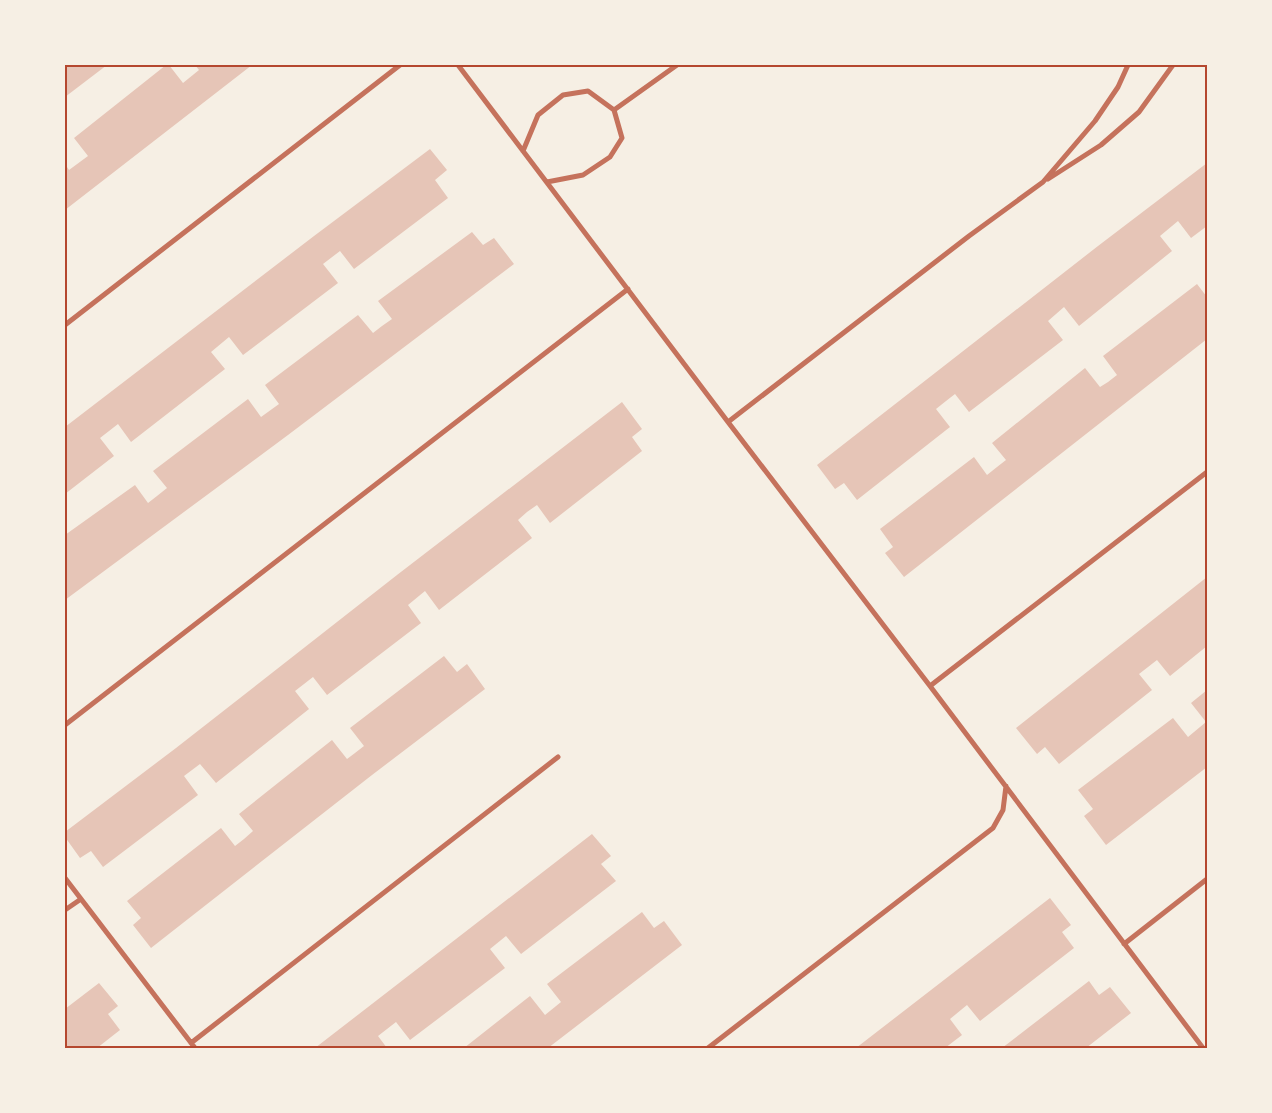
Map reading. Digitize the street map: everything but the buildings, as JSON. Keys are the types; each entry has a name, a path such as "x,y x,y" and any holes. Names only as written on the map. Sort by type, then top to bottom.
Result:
{"street":[{"path":"65,326 400,65"},
{"path":"458,65 1203,1048"},
{"path":"614,110 677,65"},
{"path":"1043,182 1095,121 1118,87 1128,65"},
{"path":"728,422 969,236 1043,182 1101,145 1139,112 1173,65"},
{"path":"523,151 538,115 563,95 588,91 614,110 622,138 610,157 583,175 547,182"},
{"path":"65,725 628,289"},
{"path":"930,686 1207,472"},
{"path":"65,878 193,1046 558,758"},
{"path":"708,1048 993,828 1003,810 1006,786"},
{"path":"1124,944 1207,879"},
{"path":"65,910 81,899"}]}
